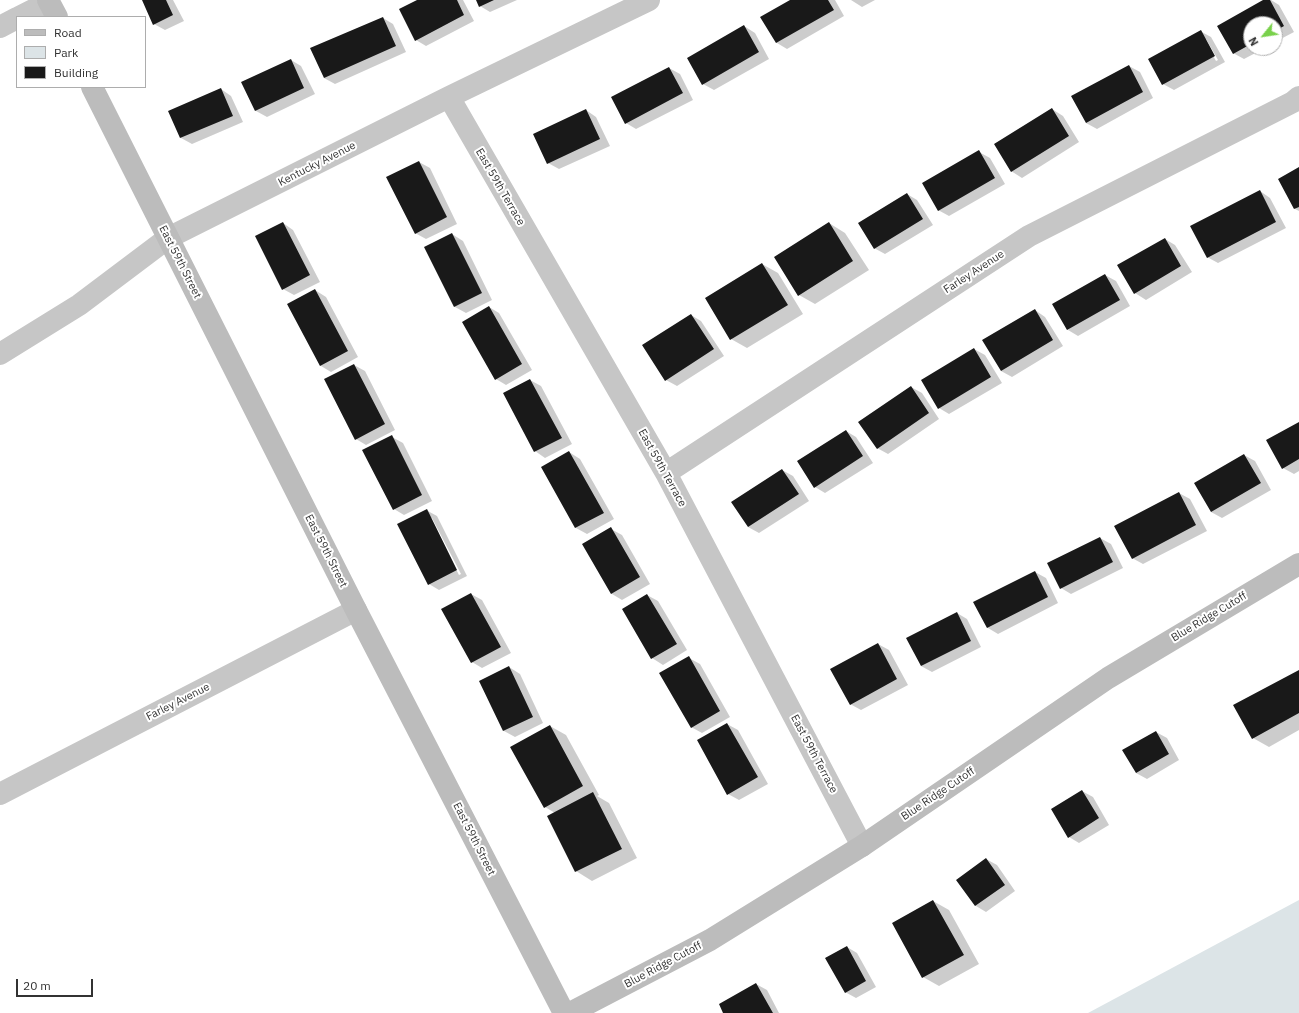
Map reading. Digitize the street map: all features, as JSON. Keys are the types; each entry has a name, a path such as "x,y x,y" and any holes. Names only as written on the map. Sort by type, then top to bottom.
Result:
{"street":[{"name":"Kentucky Avenue","path":"0,354 79,305 168,238 448,97 649,0"},
{"path":"24,16 51,6"},
{"path":"0,27 16,19"},
{"name":"East 59th Street","path":"93,88 356,610 564,1013"},
{"name":"East 59th Terrace","path":"448,97 666,473 862,846"},
{"name":"Farley Avenue","path":"666,473 1029,236 1299,98"},
{"name":"Blue Ridge Cutoff","path":"570,1013 710,940 862,846 1108,678 1299,564"},
{"name":"Farley Avenue","path":"0,794 356,610"}],"green space":[{"path":"1299,900 1299,1013 1088,1013"}],"building":[{"path":"142,0 166,0 173,15 153,25"},
{"path":"417,0 457,0 464,15 415,41 399,9"},
{"path":"476,0 494,0 479,7"},
{"path":"790,0 828,0 834,10 776,43 760,17"},
{"path":"1263,0 1270,0 1279,16 1243,16 1243,48 1233,54 1217,26"},
{"path":"383,17 396,46 324,78 310,48"},
{"path":"744,25 759,52 702,85 687,58"},
{"path":"1201,30 1215,56 1162,85 1148,59"},
{"path":"291,59 304,88 255,111 241,82"},
{"path":"1129,65 1143,92 1086,123 1071,96"},
{"path":"669,67 683,93 625,124 611,97"},
{"path":"221,88 233,116 180,138 168,111"},
{"path":"1052,108 1069,136 1011,172 994,144"},
{"path":"586,109 600,139 547,164 533,134"},
{"path":"979,150 995,178 938,211 922,183"},
{"path":"419,161 447,217 415,234 386,177"},
{"path":"1299,167 1299,207 1294,209 1278,179"},
{"path":"1260,190 1276,222 1207,258 1190,226"},
{"path":"907,193 923,219 874,249 858,223"},
{"path":"283,222 310,275 282,290 255,236"},
{"path":"829,222 853,261 798,296 774,257"},
{"path":"452,233 482,293 454,307 424,247"},
{"path":"1165,238 1181,266 1134,294 1117,265"},
{"path":"762,263 788,305 730,340 705,298"},
{"path":"1105,274 1120,300 1067,330 1052,304"},
{"path":"315,289 348,351 320,366 287,304"},
{"path":"489,306 522,364 495,380 462,322"},
{"path":"1035,309 1053,340 1001,371 982,340"},
{"path":"691,314 714,349 665,381 642,345"},
{"path":"974,348 991,377 938,409 921,380"},
{"path":"354,364 385,424 355,440 324,379"},
{"path":"530,379 562,438 534,452 503,393"},
{"path":"911,386 929,413 877,449 858,422"},
{"path":"1299,422 1299,459 1282,469 1266,440"},
{"path":"846,430 863,456 814,488 797,461"},
{"path":"392,435 422,495 393,510 362,450"},
{"path":"569,451 604,513 575,528 541,467"},
{"path":"1244,454 1261,483 1211,512 1194,483"},
{"path":"782,469 799,494 748,527 731,502"},
{"path":"1179,492 1196,525 1132,559 1114,526"},
{"path":"427,509 457,570 428,585 397,524"},
{"path":"611,527 640,577 611,594 582,544"},
{"path":"1100,537 1113,562 1060,589 1047,563"},
{"path":"1035,571 1048,597 987,628 973,602"},
{"path":"471,593 501,647 471,663 441,609"},
{"path":"647,594 677,644 651,659 622,609"},
{"path":"957,612 971,641 921,666 906,638"},
{"path":"878,643 897,679 850,705 830,669"},
{"path":"689,656 720,711 691,728 659,673"},
{"path":"509,666 533,717 503,731 479,681"},
{"path":"1299,670 1299,713 1252,739 1233,705"},
{"path":"727,723 758,777 727,795 697,740"},
{"path":"550,725 583,786 544,808 510,747"},
{"path":"1156,731 1169,754 1136,773 1122,750"},
{"path":"1082,790 1099,818 1068,838 1051,809"},
{"path":"593,792 622,849 575,872 547,816"},
{"path":"986,858 1005,885 975,906 956,880"},
{"path":"933,900 964,955 922,978 892,923"},
{"path":"847,946 866,981 845,993 825,958"},
{"path":"756,983 773,1013 723,1013 719,1004"}]}
